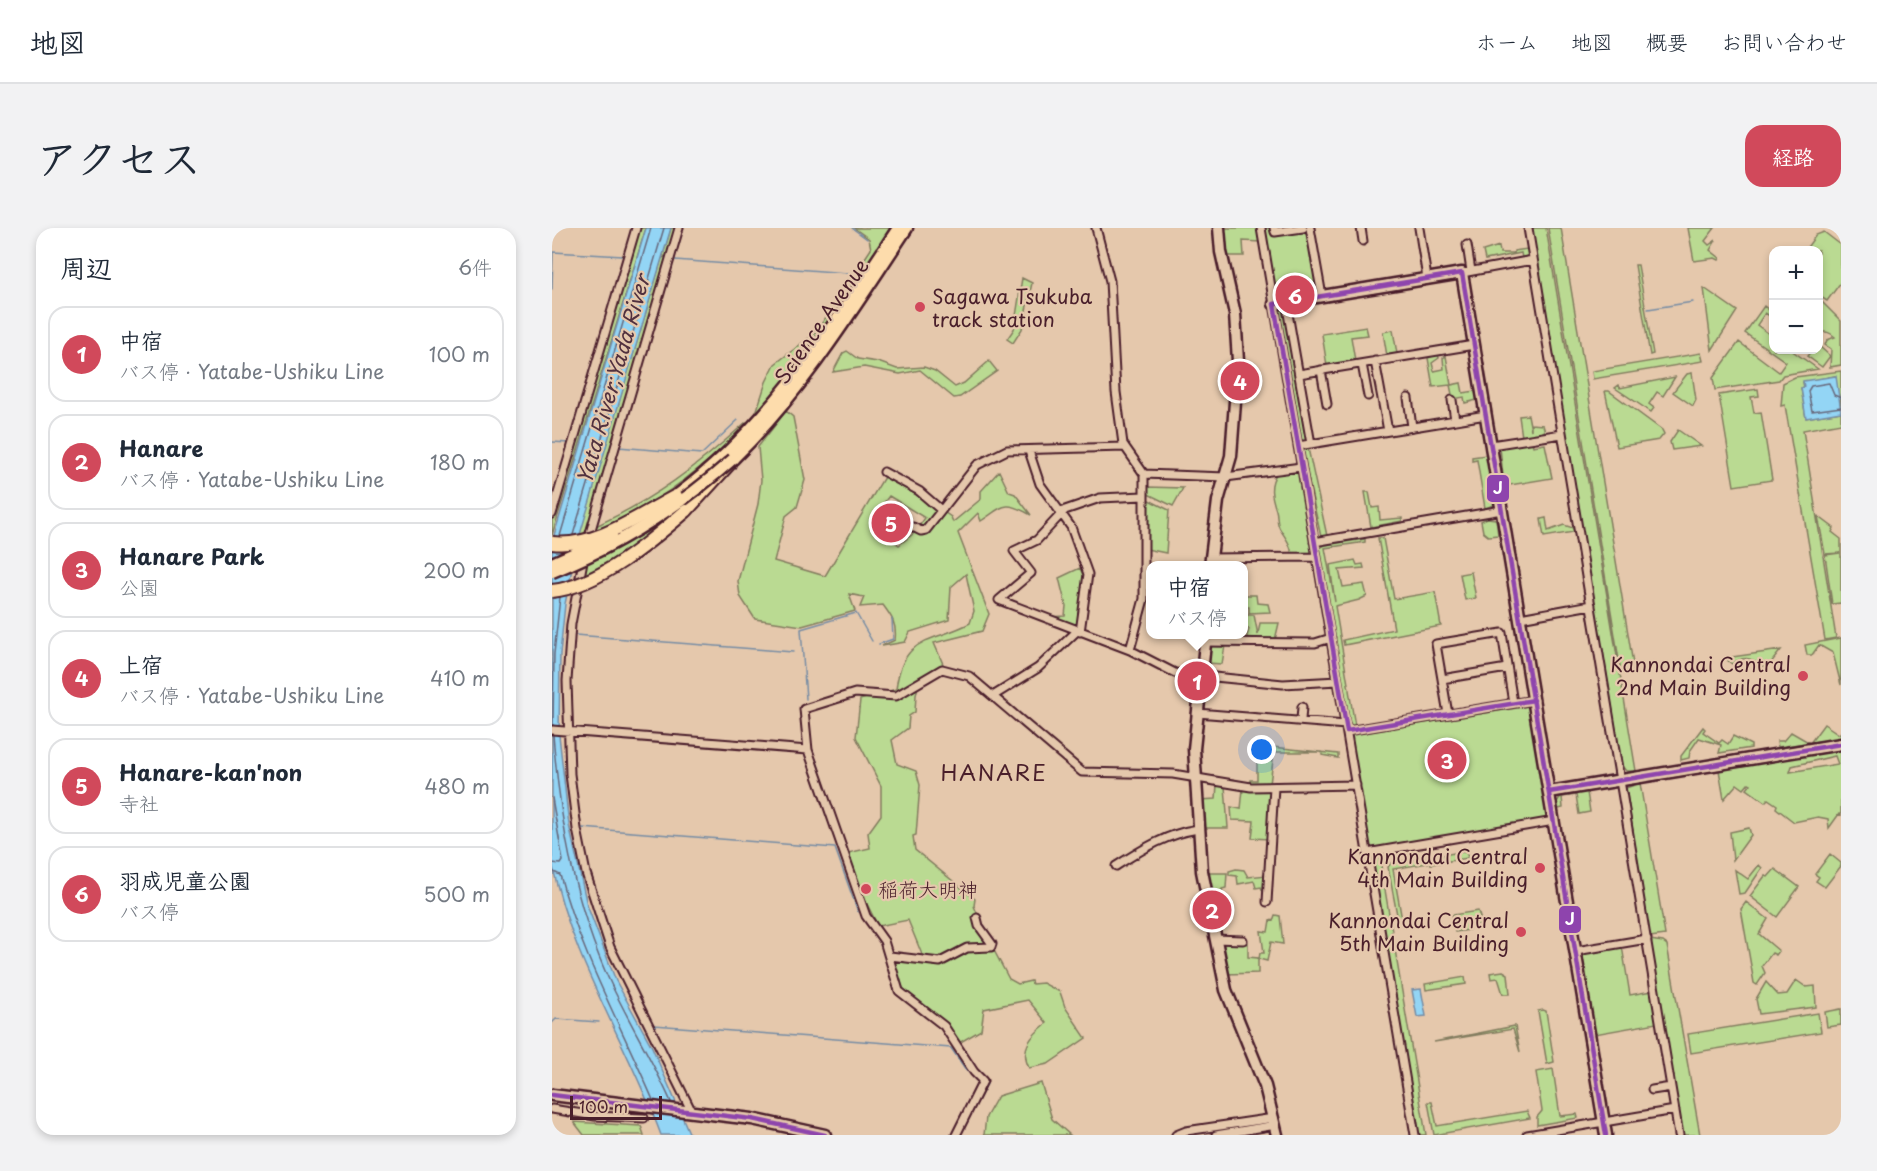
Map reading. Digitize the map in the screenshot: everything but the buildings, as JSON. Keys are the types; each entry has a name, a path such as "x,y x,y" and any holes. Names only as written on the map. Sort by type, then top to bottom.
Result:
{"highway":[{"path":"552,591 594,576 643,547 686,511 719,478 733,459"},
{"path":"552,543 572,543 599,535 675,496"}],"main road":[{"name":"Science Avenue","path":"759,427 820,344 898,228"},
{"name":"Science Avenue","path":"759,427 812,368 907,228"},
{"path":"552,572 636,531 680,502 733,459 759,427"},
{"path":"552,563 616,534 675,496 759,427"}],"street":[{"path":"552,514 636,228"},
{"path":"679,228 596,507 580,575 568,652 566,731 577,829 586,873 603,927 688,1110"},
{"path":"1096,228 1110,281 1116,392 1125,447 1144,474 1146,564"},
{"path":"1210,561 1218,501 1231,456 1238,361 1235,315 1221,252 1220,228"},
{"path":"1261,228 1415,1135"},
{"path":"1274,228 1275,232 1303,228"},
{"path":"1310,228 1322,296"},
{"path":"1361,228 1363,242"},
{"path":"1419,228 1427,278"},
{"path":"1528,228 1679,1135"},
{"path":"1467,245 1467,272 1474,345 1606,1135"},
{"path":"1274,304 1533,260"},
{"path":"1286,302 1311,444"},
{"path":"1299,374 1474,345"},
{"path":"1376,361 1388,431"},
{"path":"1362,364 1368,396"},
{"path":"1321,370 1327,404"},
{"path":"1408,398 1412,427"},
{"path":"1452,400 1455,420"},
{"path":"1298,446 1486,415"},
{"path":"1491,445 1562,434"},
{"path":"913,527 923,531 977,465 1007,450 1125,447"},
{"path":"993,696 1038,668 1078,631 1088,574 1071,527 1040,484 1029,451"},
{"path":"1144,474 1226,477 1301,467"},
{"path":"884,472 919,491 942,510"},
{"path":"1037,580 1014,551 1037,540 1061,512 1100,498 1144,495"},
{"path":"1314,542 1502,510"},
{"path":"1231,561 1317,557"},
{"path":"1030,573 999,600 1130,650 1175,674 1283,684 1338,681"},
{"path":"1130,650 1146,602"},
{"path":"1520,618 1591,605"},
{"path":"1448,714 1436,644 1502,633 1513,703"},
{"path":"1228,639 1315,643 1331,638"},
{"path":"1206,639 1197,713 1194,777 1204,882 1226,990 1266,1086 1276,1126"},
{"path":"956,1135 983,1081 967,1063 944,1026 899,991 884,941 866,916 808,750 804,709 855,693 896,696 936,672 949,668 969,676 1082,772 1194,777 1219,784 1274,788 1356,785"},
{"path":"1442,679 1508,668"},
{"path":"1197,713 1301,720 1347,728 1534,700"},
{"path":"1301,720 1302,707"},
{"path":"552,730 808,750"},
{"path":"1550,792 1841,744"},
{"path":"1267,902 1274,788"},
{"path":"1367,853 1554,821"},
{"path":"1116,866 1154,841 1179,832 1198,829"},
{"path":"890,956 940,962 967,948 991,947 992,944 979,926 977,918"},
{"path":"1215,939 1243,940"},
{"path":"1576,951 1647,939"},
{"path":"1652,1090 1671,1087"},
{"path":"552,1095 752,1119 825,1135"},
{"path":"552,1109 595,1116 644,1118"},
{"path":"1527,1135 1675,1110"},
{"path":"1176,1135 1186,1131 1276,1126"},
{"path":"1216,1135 1276,1126"}],"green space":[{"path":"639,228 646,228 552,535 552,518"},
{"path":"671,228 677,228 588,532 579,535 662,258 665,257 663,255"},
{"path":"854,228 892,228 841,305 837,301 871,249 869,239"},
{"path":"1223,228 1258,228 1260,242 1243,241 1244,256 1226,256"},
{"path":"1264,228 1271,228 1273,236 1305,230 1308,232 1317,289 1315,291 1278,298 1276,296"},
{"path":"1532,228 1546,228 1636,771 1626,771 1622,766"},
{"path":"1548,228 1561,228 1634,670 1621,672"},
{"path":"1688,228 1715,228 1705,241 1709,245 1716,240 1710,250 1720,258 1719,260 1715,258 1694,261"},
{"path":"1824,232 1841,245 1841,282 1827,301 1823,298 1823,246 1808,246 1816,235"},
{"path":"1499,246 1500,253 1514,253 1514,251 1527,249 1529,255 1522,258 1521,253 1485,260 1483,251"},
{"path":"1635,265 1638,265 1653,354 1650,355"},
{"path":"1022,278 1032,283 1022,329 1013,343 1007,339 1014,329"},
{"path":"1704,288 1737,311 1712,350"},
{"path":"1823,303 1841,321 1841,365 1830,367 1831,349 1825,345 1827,340 1835,337 1824,332"},
{"path":"834,306 838,307 793,372 754,419 766,382 775,364 814,334"},
{"path":"1764,306 1769,310 1769,316 1765,313 1757,325 1769,334 1769,350 1745,333"},
{"path":"1284,308 1307,439 1303,443 1300,441 1278,311"},
{"path":"1366,327 1368,335 1351,337 1355,361 1327,366 1322,334"},
{"path":"1393,330 1397,354 1387,356 1383,332"},
{"path":"1739,342 1779,372 1786,362 1775,354 1797,354 1818,369 1783,375 1779,380 1715,390 1713,378"},
{"path":"1823,350 1830,356 1822,367 1807,356 1823,354"},
{"path":"847,351 858,359 878,362 897,369 924,367 935,371 955,387 964,383 989,361 997,371 960,397 954,398 920,370 900,374 864,367 833,372 843,353"},
{"path":"1701,353 1703,361 1593,379 1592,371"},
{"path":"1438,354 1439,358 1432,363 1434,371 1444,369 1443,358 1446,356 1451,385 1461,383 1463,393 1475,391 1477,400 1465,403 1464,397 1453,399 1450,385 1433,387 1428,358"},
{"path":"1841,371 1841,408 1835,376 1803,382 1804,387 1801,388 1806,418 1841,412 1841,423 1803,430 1836,638 1825,640 1785,405 1781,406 1783,383 1795,377"},
{"path":"1692,373 1696,400 1693,406 1673,392 1687,374"},
{"path":"1675,377 1663,396 1657,392 1649,404 1654,408 1651,412 1615,388 1619,385 1620,388"},
{"path":"1758,389 1759,396 1751,397 1754,413 1761,412 1772,480 1734,486 1719,395"},
{"path":"1605,391 1609,391 1662,430 1664,434 1659,440 1617,447"},
{"path":"786,411 793,417 805,480 797,507 786,516 774,561 825,576 884,477 894,478 951,517 953,522 981,499 981,491 999,471 1009,492 1015,494 1031,515 1015,507 1005,506 981,521 978,513 958,533 989,614 982,631 934,643 943,664 920,678 915,712 909,716 908,728 892,740 897,764 916,771 920,785 916,835 913,836 915,850 975,899 974,906 988,939 1009,979 1018,984 1031,981 1032,984 1043,983 1060,992 1065,1007 1086,1038 1048,1064 1029,1068 1026,1061 1025,1054 1029,1042 1047,1023 1028,1000 984,1009 981,1030 959,1043 944,1021 926,1010 904,990 892,958 925,962 908,920 878,926 859,888 848,853 870,848 868,833 881,815 881,786 856,737 860,700 896,689 905,658 913,649 932,638 970,623 974,611 966,574 951,587 949,620 910,632 905,642 882,646 895,640 894,625 889,613 883,605 860,607 864,597 849,594 855,611 802,626 755,619 740,596 738,581 758,504 761,480 758,447","holes":["889,496 925,518 914,533 899,545 875,528 886,513 880,508"]},
{"path":"1528,415 1531,430 1531,424 1543,425 1545,432 1522,437 1519,416"},
{"path":"746,422 750,422 677,486 636,512 592,532 594,527 636,505 674,481"},
{"path":"1678,430 1701,446 1672,450 1670,442"},
{"path":"1532,441 1533,446 1545,444 1552,478 1504,486 1500,447"},
{"path":"1303,448 1308,448 1327,536 1321,537"},
{"path":"1486,455 1494,505 1485,508 1477,460 1472,461 1472,457"},
{"path":"1296,470 1300,472 1313,556 1292,555 1289,544 1279,527 1272,496 1272,482 1277,473"},
{"path":"1147,487 1183,488 1173,506 1146,493"},
{"path":"1365,492 1369,492 1372,508 1379,507 1380,520 1402,518 1402,521 1371,527"},
{"path":"1147,499 1169,510 1166,553 1146,549"},
{"path":"1818,516 1834,528 1832,532 1841,539 1841,603 1832,604 1825,555 1840,553 1825,554"},
{"path":"1487,518 1496,519 1498,535 1488,536 1483,532 1481,521"},
{"path":"1546,518 1548,531 1564,525 1573,528 1574,532 1544,537 1541,519"},
{"path":"664,523 626,554 581,579 583,565"},
{"path":"1378,538 1383,538 1394,599 1435,592 1441,626 1344,645 1343,640 1394,629"},
{"path":"1365,539 1365,542 1325,548 1335,602 1330,565 1355,560 1357,565 1363,564 1364,568 1339,570 1343,587 1364,584 1367,596 1335,606 1355,726 1349,725 1318,549 1325,545"},
{"path":"1080,568 1084,578 1077,628 1046,617 1065,616 1066,606 1059,578"},
{"path":"1471,572 1476,598 1465,600 1460,574"},
{"path":"1248,595 1256,595 1257,603 1268,604 1270,612 1249,613"},
{"path":"1248,615 1254,615 1258,635 1260,623 1279,623 1275,640 1246,640 1249,629"},
{"path":"1841,638 1841,685 1833,653 1819,645 1812,655 1807,655 1805,645"},
{"path":"1210,645 1225,645 1222,664 1206,663"},
{"path":"1781,650 1770,664 1763,667 1748,659 1741,659 1732,664 1725,658"},
{"path":"1529,706 1548,817 1546,820 1372,850 1368,847 1350,735"},
{"path":"1824,724 1839,734 1841,732 1841,738 1810,742"},
{"path":"1703,727 1705,729 1703,732 1719,743 1722,740 1728,744 1733,736 1751,745 1751,748 1719,753 1721,745 1699,738 1690,751 1689,758 1681,760 1681,756"},
{"path":"1791,732 1809,743 1778,747 1777,741 1783,741"},
{"path":"1256,747 1319,752 1274,752 1270,784 1250,786 1250,780 1257,780 1257,759 1260,752 1254,752"},
{"path":"1841,750 1841,815 1839,814 1829,828 1828,819 1818,817 1794,822 1776,808 1777,805 1768,799 1765,802 1747,789 1751,784 1749,783 1744,789 1737,784 1724,799 1719,770","holes":["1835,756 1838,764 1790,772 1792,766"]},
{"path":"1321,752 1338,754 1338,758 1322,755"},
{"path":"1640,783 1665,935 1650,937 1626,788"},
{"path":"1217,785 1225,786 1228,828 1202,828 1200,800 1216,799"},
{"path":"1243,789 1271,789 1269,839 1252,838 1254,821 1232,820 1231,807 1241,809"},
{"path":"1587,792 1590,812 1579,814 1576,795 1562,797 1563,808 1558,809 1557,802 1561,796"},
{"path":"1749,828 1751,835 1733,860 1730,832"},
{"path":"1466,851 1468,858 1431,864 1431,857"},
{"path":"1373,854 1379,854 1426,1135 1418,1135 1371,858"},
{"path":"1830,854 1841,863 1841,866 1825,887 1816,881 1819,877 1815,874"},
{"path":"1427,857 1428,863 1393,869 1402,920 1398,920 1388,867 1391,863"},
{"path":"1759,865 1762,868 1745,893 1739,894 1735,870 1748,879"},
{"path":"1775,869 1799,887 1777,917 1750,896 1765,876 1768,877"},
{"path":"1244,870 1248,877 1267,875 1264,894 1261,887 1256,888 1254,881 1238,884 1237,876 1229,875 1229,871"},
{"path":"1206,873 1227,873 1226,888 1222,889 1223,898 1210,898"},
{"path":"1746,902 1768,919 1759,934 1779,951 1776,955 1772,953 1762,966 1765,973 1757,985 1754,983 1741,909"},
{"path":"1478,911 1482,924 1469,926 1469,930 1455,932 1452,915"},
{"path":"1275,915 1280,916 1283,944 1271,942 1267,961 1259,959 1260,953 1264,953 1261,931 1268,932 1270,920 1273,921"},
{"path":"1650,940 1667,945 1700,1135 1682,1135"},
{"path":"1218,941 1248,942 1248,957 1258,958 1258,973 1226,974"},
{"path":"1622,946 1630,995 1652,991 1657,1023 1595,1034 1582,956 1584,953"},
{"path":"1503,971 1508,974 1510,994 1503,994 1498,978 1491,979 1490,973"},
{"path":"1465,977 1466,984 1426,990 1425,984"},
{"path":"1796,980 1806,987 1815,986 1816,1007 1759,1014 1756,999 1766,982 1778,995 1787,994"},
{"path":"1841,1009 1841,1025 1827,1027 1825,1012"},
{"path":"1538,1011 1546,1011 1554,1062 1547,1064"},
{"path":"1818,1013 1821,1032 1691,1053 1688,1034"},
{"path":"1515,1026 1520,1052 1513,1029 1434,1042"},
{"path":"1553,1069 1560,1116 1577,1114 1578,1118 1537,1125 1537,1117 1542,1111 1536,1072"},
{"path":"1041,1083 1052,1119 1070,1135 984,1135 986,1117 998,1096"},
{"path":"1428,1102 1432,1102 1437,1126 1527,1111 1530,1118 1434,1135"},
{"path":"574,1122 641,1126 644,1135 584,1135"}],"water":[{"name":"Yata River;Yada River","path":"646,228 671,228 576,548 565,604 560,654 559,735 569,825 587,905 616,981 652,1047 690,1135 661,1135 586,968 561,899 552,863 552,542"},
{"path":"1836,376 1841,412 1806,418 1801,388 1804,387 1803,381"},
{"path":"1421,989 1426,1016 1417,1017 1412,990"}],"waterway":[{"path":"852,228 867,239"},
{"path":"552,289 553,252 623,256"},
{"path":"675,260 848,273"},
{"path":"1648,309 1693,302"},
{"path":"618,447 702,454 738,420"},
{"path":"552,442 569,443"},
{"path":"806,699 801,629 856,613 872,641"},
{"path":"879,644 893,639 892,619"},
{"path":"575,635 793,652"},
{"path":"816,759 841,835"},
{"path":"582,828 835,848 858,912"},
{"path":"552,1023 556,1019 599,1022"},
{"path":"654,1025 951,1048 966,1070 978,1081"},
{"path":"960,1135 987,1084"}],"transit line":[{"name":"J","path":"1462,273 1606,1135"},
{"name":"J","path":"1274,304 1462,273"},
{"name":"J","path":"1274,304 1347,731"},
{"name":"J","path":"1347,731 1534,700"},
{"name":"J","path":"1549,792 1841,744"},
{"name":"J","path":"552,1095 752,1119 825,1135"}],"place":[{"name":"羽成児童公園","path":"1295,295"},
{"name":"Sagawa Tsukuba track station","path":"920,307"},
{"name":"上宿","path":"1240,381"},
{"name":"Hanare-kan'non","path":"891,523"},
{"name":"Kannondai Central 2nd Main Building","path":"1803,676"},
{"name":"中宿","path":"1197,681"},
{"name":"Hanare Park","path":"1447,760"},
{"name":"Kannondai Central 4th Main Building","path":"1540,868"},
{"name":"稲荷大明神","path":"866,889"},
{"name":"Hanare","path":"1212,910"},
{"name":"Kannondai Central 5th Main Building","path":"1521,932"}],"district":[{"name":"HANARE","path":"994,771"}]}
